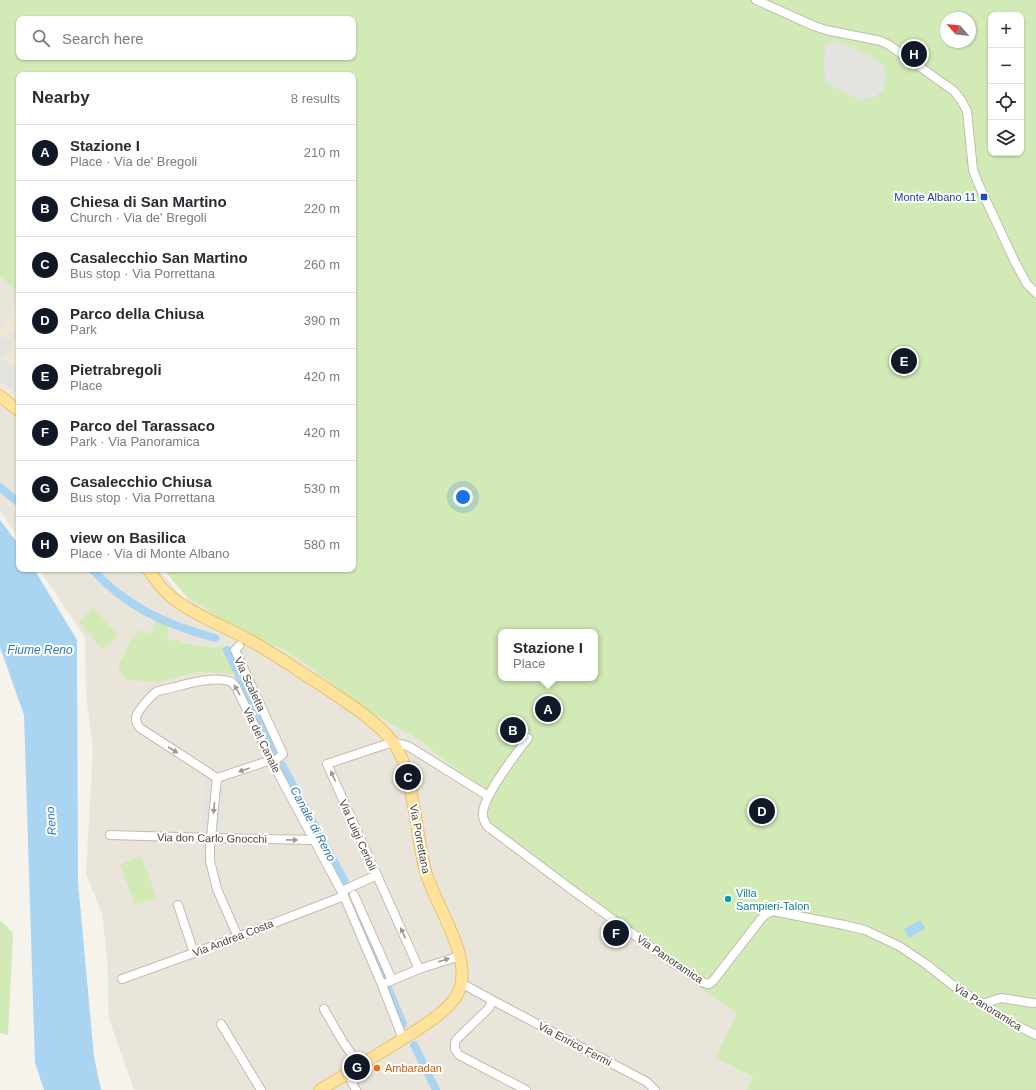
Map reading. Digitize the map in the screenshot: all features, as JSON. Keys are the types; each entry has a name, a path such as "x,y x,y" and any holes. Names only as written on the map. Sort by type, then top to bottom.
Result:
{"main road":[{"path":"0,396 16,408"},
{"name":"Via Porrettana","path":"150,572 161,587 177,601 270,652 371,720 393,742 402,758 408,777 426,873 450,928 460,956 462,970 460,989 456,997 427,1022 320,1090"}],"street":[{"path":"756,0 814,26 826,30 881,41 890,45 954,91 967,111 973,170 978,183 1014,260 1027,284 1036,293"},
{"name":"Via Scaletta","path":"239,646 235,650 283,754 272,762"},
{"name":"Via del Canale","path":"217,778 140,728 136,717 153,695 159,691 209,680 230,681 236,687 272,762 343,893 382,984 403,1038"},
{"name":"Via Panoramica","path":"528,738 488,796 482,812 487,826 575,892 704,983 709,984 713,981 765,914 772,911 865,930 899,946 926,964 954,986 1006,1020 1036,1035"},
{"path":"393,742 408,746 488,796"},
{"name":"Via Luigi Cerioli","path":"393,742 327,764 419,969"},
{"path":"238,937 217,889 210,862 210,847 217,778 272,762"},
{"name":"Via don Carlo Gnocchi","path":"110,835 315,840"},
{"name":"Via Andrea Costa","path":"122,979 238,937 343,893 376,875"},
{"path":"354,896 392,980"},
{"path":"178,905 194,953"},
{"path":"382,984 419,969 460,956"},
{"name":"Via Enrico Fermi","path":"461,983 647,1082 655,1090"},
{"path":"982,1004 1001,998 1033,1003"},
{"path":"492,1000 489,1008 456,1040 454,1046 455,1049 457,1054 465,1059 526,1090"},
{"path":"324,1008 343,1042 360,1066"},
{"path":"221,1024 261,1090"},
{"path":"347,1073 356,1090"}],"shaded area":[{"path":"833,40 875,58 884,67 886,79 883,90 874,98 860,100 825,81 824,60 826,46"},
{"path":"0,275 16,284 16,535 0,511"},
{"path":"16,308 16,409 0,397 0,331"},
{"path":"16,328 16,338 12,343 14,346 3,360 16,368 16,393 0,382 0,335 6,339"},
{"path":"41,572 161,572 185,601 197,572 201,572 272,645 292,654 368,711 421,741 490,797 491,802 486,821 654,955 738,1014 715,1058 753,1077 746,1090 134,1090 109,1019 107,957 102,914 86,874 93,749 86,695 85,637"},
{"path":"205,777 211,777 207,832 202,832"},
{"path":"218,788 223,788 223,831 218,831"}],"green space":[{"path":"0,0 1036,0 1036,1090 746,1090 753,1077 715,1058 737,1014 629,936 621,947 602,934 610,921 486,821 491,802 490,797 421,741 368,711 292,654 234,627 187,597 166,572 356,572 356,72 16,72 16,290 0,277"},
{"path":"93,607 118,635 103,650 79,622"},
{"path":"155,621 169,625 167,638 173,642 177,639 182,643 212,648 222,646 234,674 207,672 194,673 160,682 126,680 118,668 131,639 141,630 151,634"},
{"path":"141,856 157,898 135,905 120,864"},
{"path":"0,920 13,933 8,1035 0,1033"}],"water":[{"name":"Fiume Reno","path":"0,520 16,541 16,572 36,572 77,640 78,882 94,1057 101,1090 44,1090 35,1063 24,715 0,647"},
{"path":"920,920 925,928 909,938 904,929"}],"waterway":[{"name":"Canale di Reno","path":"0,487 16,500"},
{"name":"Canale di Reno","path":"95,572 119,594 148,613 180,627 215,638"},
{"name":"Canale di Reno","path":"227,650 275,751"},
{"name":"Canale di Reno","path":"282,765 345,882"},
{"path":"349,893 383,976"},
{"path":"388,988 403,1024"},
{"path":"414,1045 436,1090"}],"place":[{"name":"view on Basilica","path":"914,54"},
{"name":"Monte Albano 11","path":"984,197"},
{"name":"Pietrabregoli","path":"904,361"},
{"name":"Stazione I","path":"548,709"},
{"name":"Chiesa di San Martino","path":"513,730"},
{"name":"Casalecchio San Martino","path":"408,777"},
{"name":"Parco della Chiusa","path":"762,811"},
{"name":"Villa Sampieri-Talon","path":"728,899"},
{"name":"Parco del Tarassaco","path":"616,933"},
{"name":"Casalecchio Chiusa","path":"357,1067"},
{"name":"Ambaradan","path":"377,1068"}],"water label":[{"name":"Reno","path":"51,821"}]}
